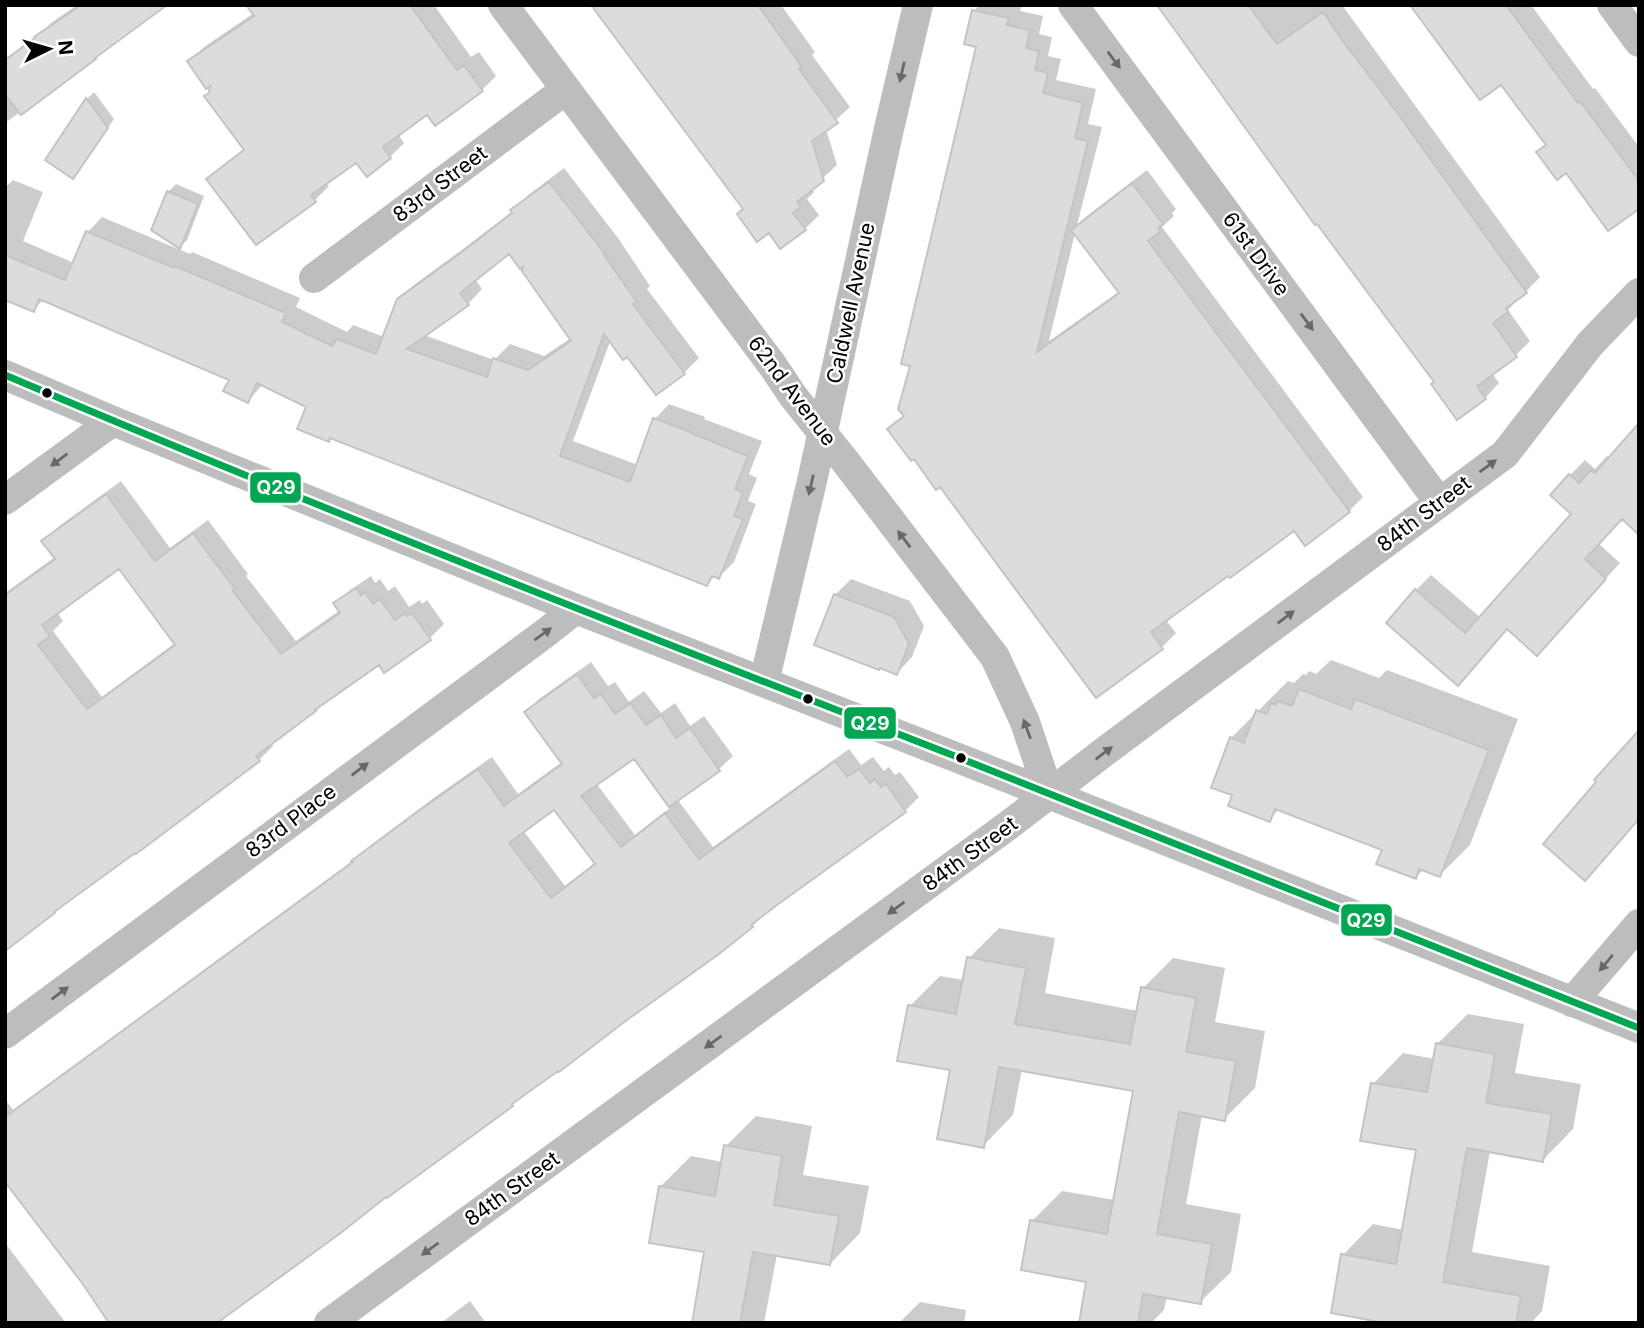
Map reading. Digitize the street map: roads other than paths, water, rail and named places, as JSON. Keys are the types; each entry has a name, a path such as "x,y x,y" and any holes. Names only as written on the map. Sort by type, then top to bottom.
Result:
{"street":[{"name":"62nd Avenue","path":"503,5 793,396 995,657 1025,722 1049,794"},
{"name":"Caldwell Avenue","path":"764,682 823,433 918,5"},
{"name":"61st Drive","path":"1073,5 1439,502"},
{"path":"1612,5 1639,42"},
{"name":"83rd Street","path":"314,278 565,90"},
{"name":"84th Street","path":"329,1323 1014,821 1505,454 1590,344 1639,293"},
{"path":"5,375 576,609 1639,1028"},
{"path":"5,500 113,421"},
{"name":"83rd Place","path":"5,1034 576,609"},
{"path":"1572,1002 1639,924"}]}
